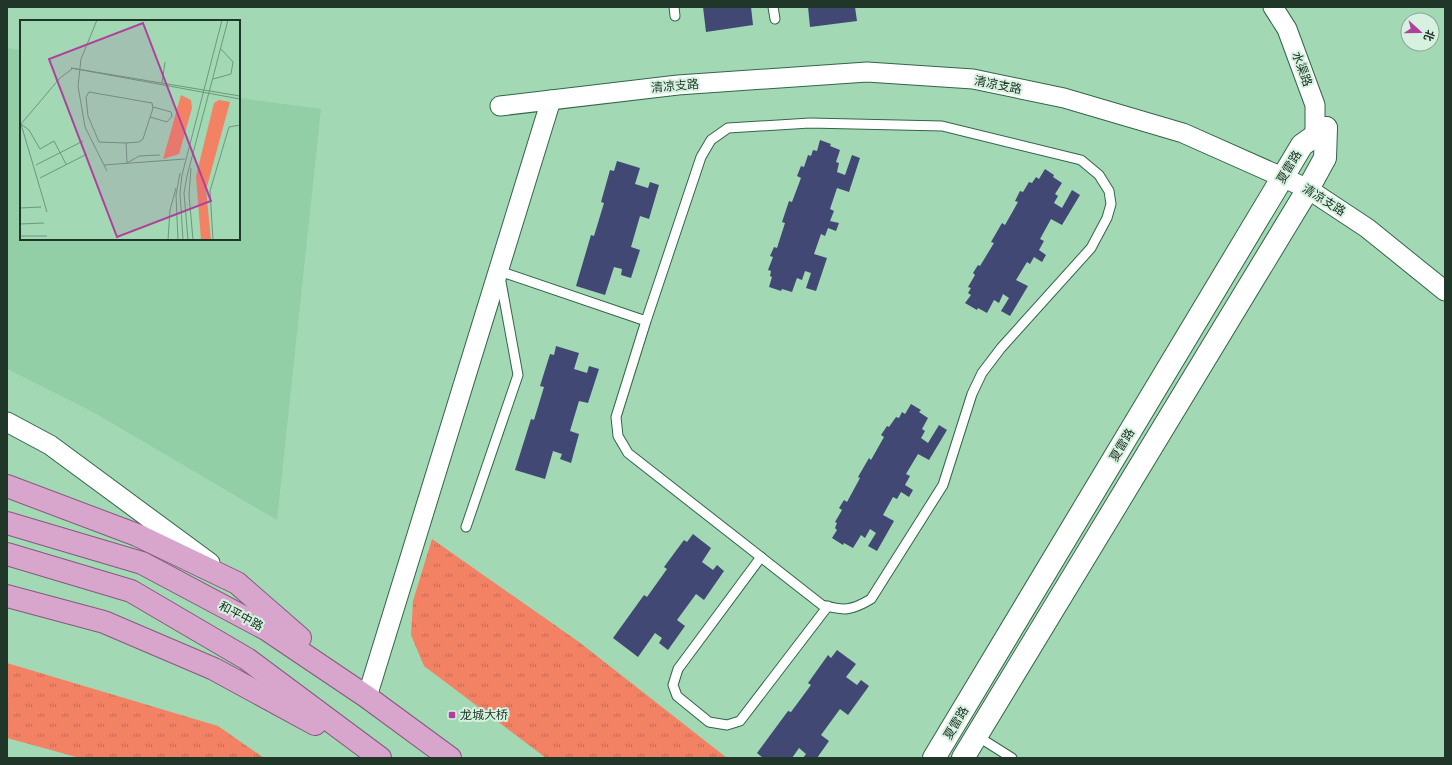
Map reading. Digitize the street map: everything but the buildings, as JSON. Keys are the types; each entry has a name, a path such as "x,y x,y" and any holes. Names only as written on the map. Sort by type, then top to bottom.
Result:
{"main road":[{"path":"7,486 137,535 237,583 367,697"},
{"name":"和平中路","path":"7,522 142,563 266,629 367,697 450,758"},
{"path":"7,554 130,591 247,659 379,758"},
{"path":"7,596 104,622 207,666 379,758"}],"street":[{"name":"水渠路","path":"1273,7 1287,29 1315,105 1315,136"},
{"name":"清凉支路","path":"500,106 678,85 867,72 973,79 1064,98 1183,133 1282,177 1308,189 1367,228 1445,291"},
{"path":"367,697 551,100"},
{"name":"夏雷路","path":"934,758 1282,177 1302,145 1326,128 1325,158 1308,189 963,758"},
{"path":"7,422 50,445 237,583"}],"lane":[{"path":"774,7 775,19"},
{"path":"810,123 942,126 1081,160 1099,175 1109,191 1111,204 1107,218 1091,248 1001,348 982,373 972,394 943,485 871,598 856,609 838,610 822,605 761,557 628,453 618,436 616,417 646,321 701,158 711,140 728,128 810,123"},
{"path":"466,527 518,375 499,271 646,321"},
{"path":"761,557 678,669 674,686 677,696 709,722 727,725 740,721 828,606"},
{"path":"977,736 1012,758"}],"shaded area":[{"path":"7,48 20,50 20,240 240,240 240,98 321,109 277,520 93,412 7,369"}],"green space":[{"path":"432,539 579,642 727,758 546,758 424,666 411,635 413,601"},
{"path":"7,663 218,726 264,758 80,758 7,738"}],"place":[{"name":"龙城大桥","path":"452,715"}]}
